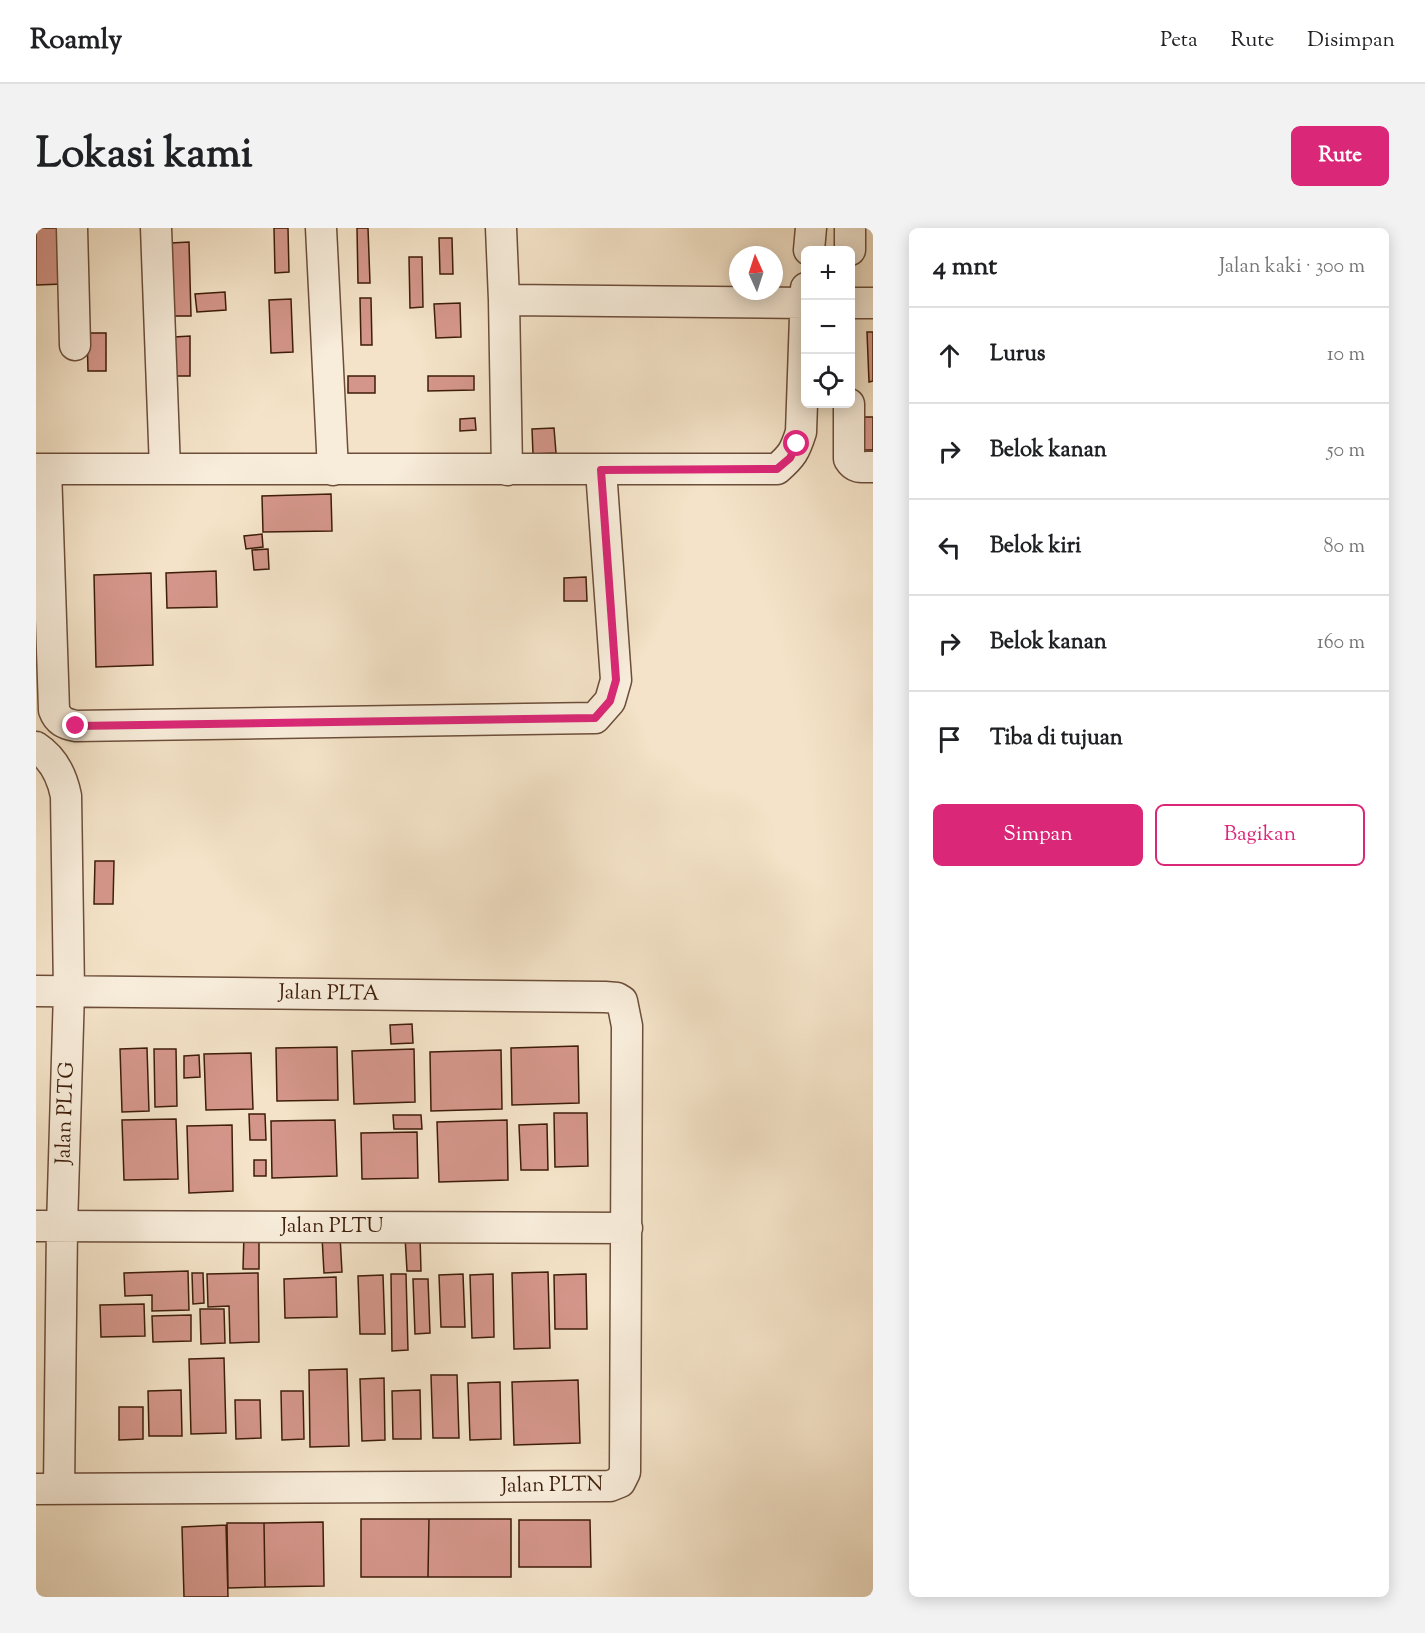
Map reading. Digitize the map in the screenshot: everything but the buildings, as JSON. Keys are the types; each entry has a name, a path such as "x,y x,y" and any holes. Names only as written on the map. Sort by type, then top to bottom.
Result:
{"street":[{"path":"72,228 75,345"},
{"path":"156,228 165,469"},
{"path":"321,228 333,470"},
{"path":"501,228 507,470"},
{"path":"809,246 811,228"},
{"path":"850,228 850,246"},
{"path":"504,300 801,296"},
{"path":"601,470 616,680 610,701 595,718 76,726 61,721 56,716 41,469 777,469 790,458 801,432 805,300"},
{"path":"855,303 873,303"},
{"path":"849,408 848,454 862,465"},
{"name":"Jalan PLTG","path":"36,747 56,768 66,796 69,991 49,1227 48,1489"},
{"name":"Jalan PLTA","path":"36,991 605,997 622,1001"},
{"name":"Jalan PLTN","path":"48,1489 610,1486 620,1482 625,1472 627,1228 627,1026 622,1001"},
{"name":"Jalan PLTU","path":"49,1227 627,1228"}],"route":[{"path":"76,726 595,718 610,701 616,680 601,470 777,469 790,458 797,444"}]}
